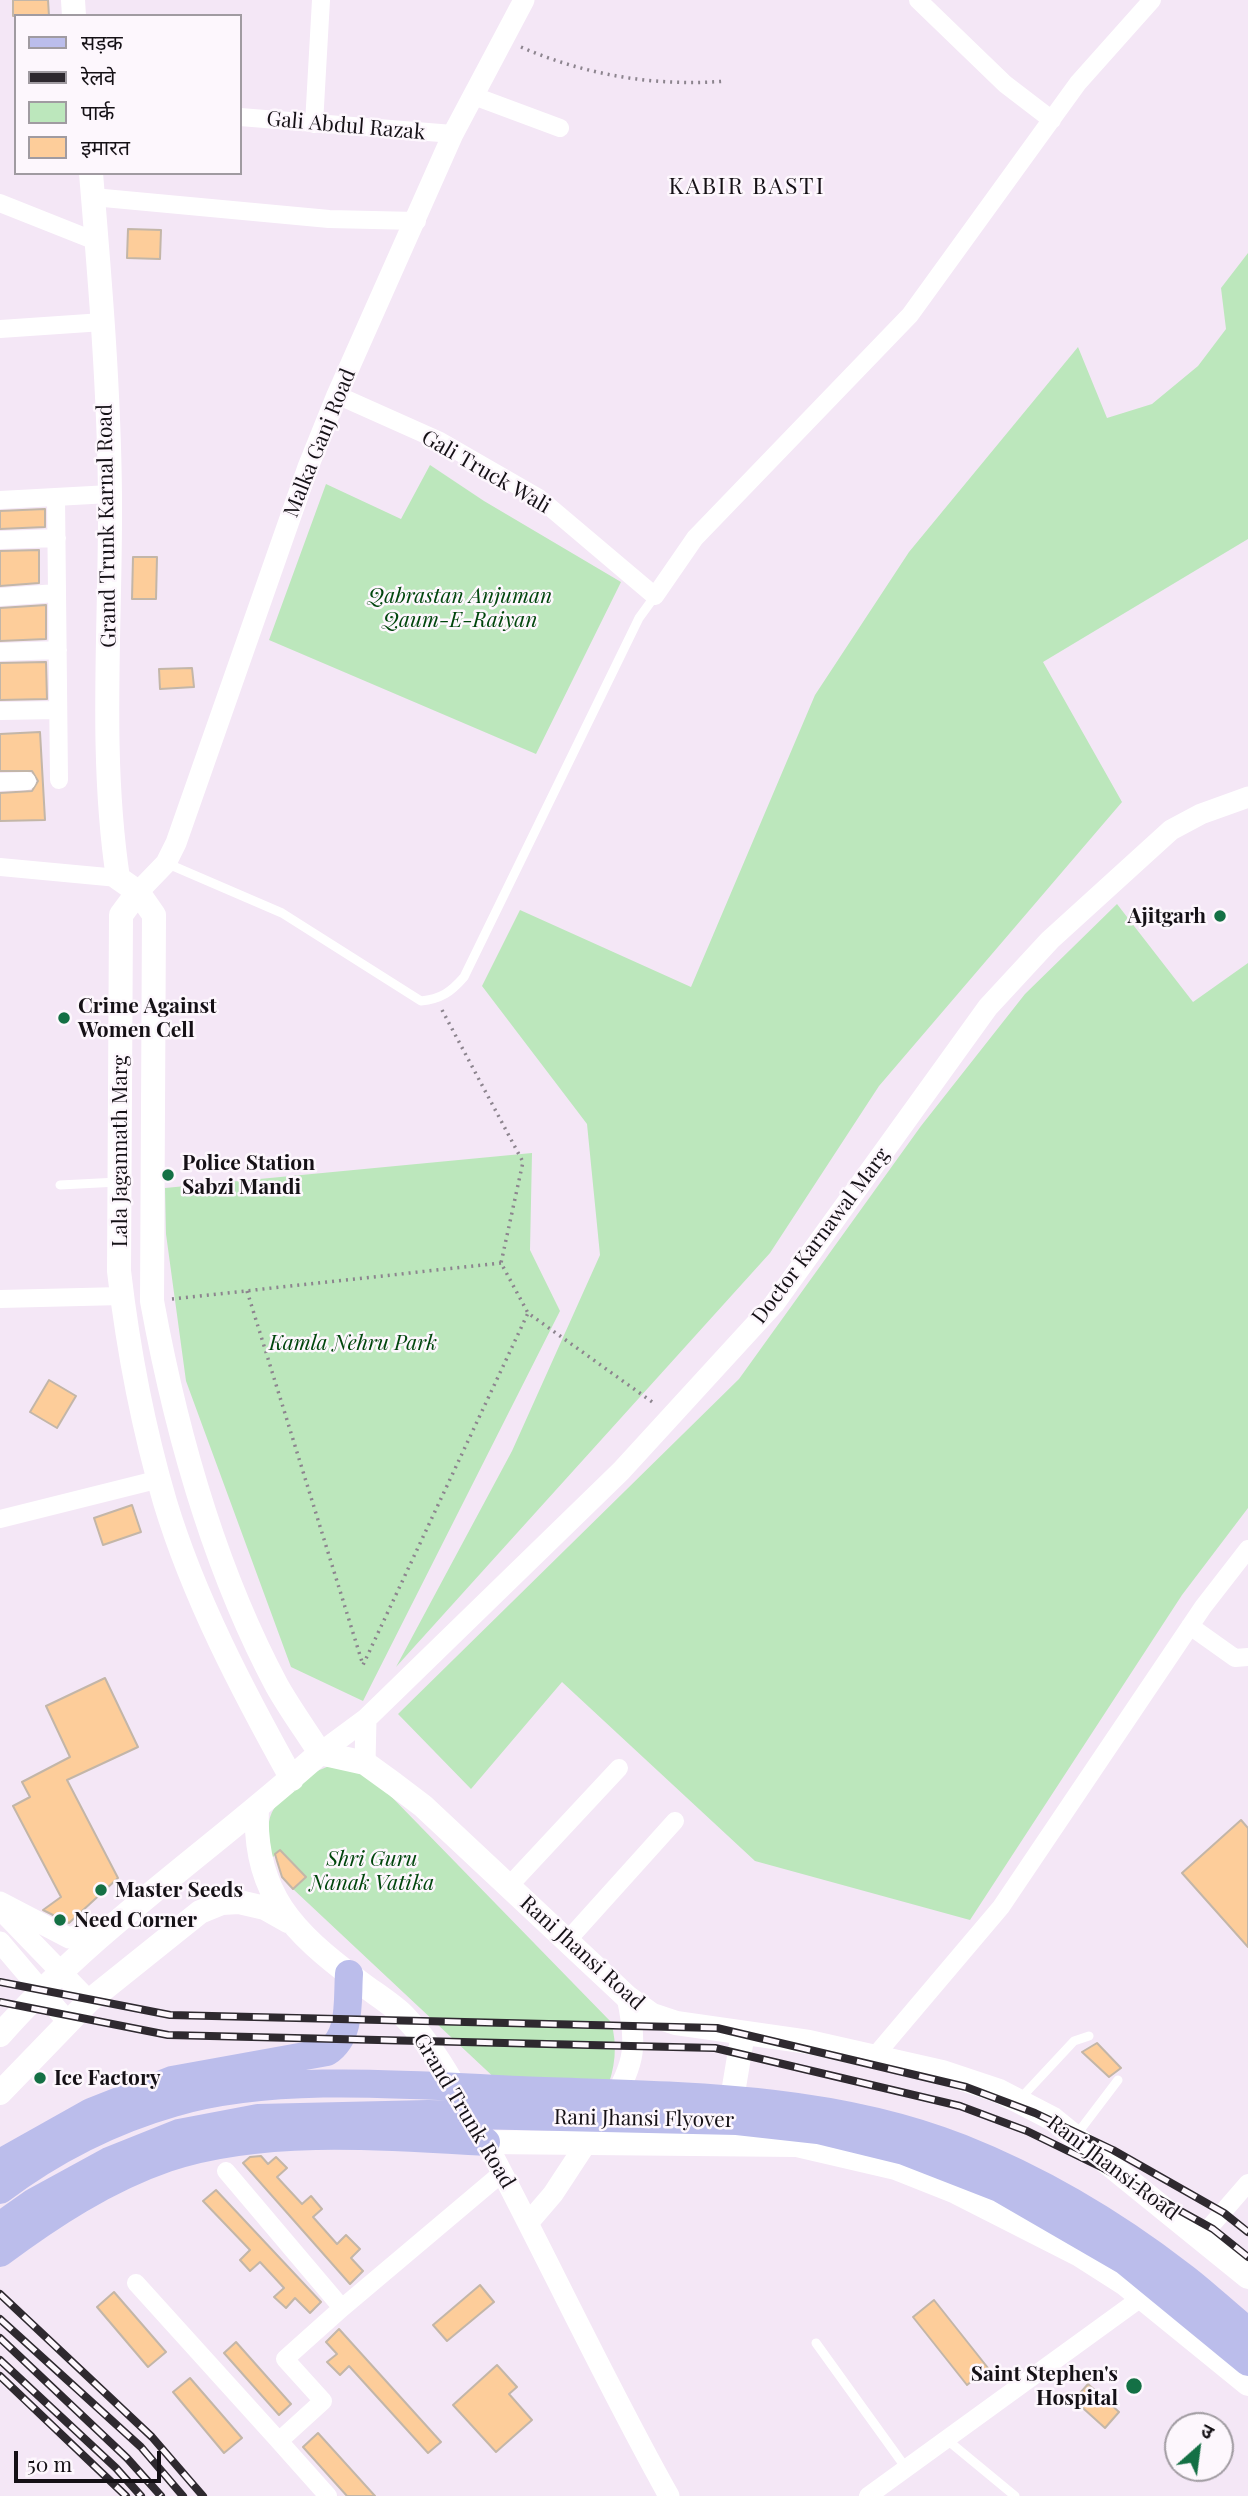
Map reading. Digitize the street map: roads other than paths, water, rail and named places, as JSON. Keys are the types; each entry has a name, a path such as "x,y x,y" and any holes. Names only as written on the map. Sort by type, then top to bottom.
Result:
{"main road":[{"name":"Grand Trunk Karnal Road","path":"92,185 103,322 110,494 108,778 111,831 128,885"},
{"name":"Lala Jagannath Marg","path":"128,885 121,915 119,1182 122,1296 126,1323 165,1503 200,1592 249,1703 292,1779"},
{"name":"Lala Jagannath Marg","path":"128,885 154,915 154,1309 201,1500 234,1591 277,1686 320,1753"},
{"path":"126,1323 154,1309"},
{"path":"0,2035 58,1972 111,1924 257,1809 320,1753"},
{"name":"Rani Jhansi Road","path":"320,1753 365,1763 423,1806 626,1997 661,2019 809,2042 942,2072 999,2091 1053,2119 1202,2236 1248,2277"},
{"name":"Grand Trunk Road","path":"257,1809 258,1854 274,1897 288,1921 349,1974 403,2015 434,2054 486,2142"},
{"path":"0,2093 89,2001 200,1912 222,1903 257,1905 288,1921"},
{"path":"0,2163 91,2112 172,2080 309,2057 332,2049 345,2026 349,1974"},
{"path":"725,2145 743,2033"},
{"name":"Rani Jhansi Flyover","path":"0,2189 24,2172 96,2131 174,2103 260,2086 426,2085 743,2100 822,2111 911,2132 960,2148 1009,2169 1076,2205 1137,2243 1183,2276 1248,2331"},
{"name":"Rani Jhansi Flyover","path":"0,2226 34,2202 109,2161 178,2133 258,2118 428,2114 737,2121 818,2130 904,2151 999,2188 1125,2261 1248,2362"},
{"path":"0,2253 45,2220 92,2192 168,2158 254,2141 399,2137 486,2142 797,2145 896,2168 1011,2218 1078,2254 1141,2298 1248,2385"}],"street":[{"path":"314,124 321,0"},
{"name":"Malka Ganj Road","path":"128,885 166,863 176,843 308,467 337,395 417,221 453,134 524,0"},
{"path":"918,0 1005,84 1052,120"},
{"path":"655,596 695,538 910,315 1078,83 1152,0"},
{"path":"474,96 561,128"},
{"name":"Gali Abdul Razak","path":"242,117 453,134"},
{"path":"92,185 329,219 417,221"},
{"path":"0,203 98,242"},
{"path":"0,328 103,322"},
{"name":"Gali Truck Wali","path":"337,395 440,441 539,498 655,596"},
{"path":"0,500 110,494"},
{"path":"56,498 59,780"},
{"path":"0,540 57,538"},
{"path":"0,597 57,593"},
{"path":"0,652 58,650"},
{"path":"0,711 58,710"},
{"path":"0,782 27,781"},
{"name":"Doctor Karnawal Marg","path":"320,1753 366,1719 621,1471 774,1304 850,1202 933,1081 997,997 1051,940 1171,830 1201,814 1248,797"},
{"path":"0,867 128,885"},
{"path":"0,1299 122,1296"},
{"path":"0,1519 160,1479"},
{"path":"874,2057 1001,1907 1191,1626 1248,1549"},
{"path":"1191,1626 1229,1655 1235,1658 1248,1657"},
{"path":"365,1763 366,1719"},
{"path":"508,1887 619,1768"},
{"path":"566,1942 675,1821"},
{"path":"0,1902 69,1938 111,1924"},
{"path":"0,1909 58,1972 89,2001"},
{"path":"0,1942 67,2021"},
{"path":"529,2222 553,2194 587,2144 627,2077 632,2061 634,2031 626,1997"},
{"name":"Grand Trunk Road","path":"486,2142 529,2222 610,2390 669,2496"},
{"path":"226,2171 342,2308"},
{"path":"279,2441 323,2401 285,2359 502,2174"},
{"path":"1202,2236 1248,2183"},
{"path":"136,2283 328,2496"},
{"path":"868,2496 1141,2298"}],"lane":[{"path":"166,863 282,913 421,1001 436,999 451,991 464,977 639,618 655,596"},
{"path":"60,1185 119,1182"},
{"path":"1018,2101 1074,2041 1089,2036"},
{"path":"1075,2136 1118,2080"},
{"path":"816,2343 906,2468"},
{"path":"946,2439 1015,2496"}],"railway":[{"path":"0,1982 170,2015 717,2028 966,2087 1035,2113 1113,2150 1224,2213 1248,2232"},
{"path":"0,2002 168,2035 715,2048 960,2106 1027,2131 1103,2168 1213,2229 1248,2257"},
{"path":"0,2294 152,2437 203,2496"},
{"path":"0,2319 141,2447 183,2496"},
{"path":"0,2338 127,2458 161,2496"},
{"path":"0,2360 116,2468 141,2496"},
{"path":"0,2376 126,2496"}],"place":[{"name":"Ajitgarh","path":"1220,916"},
{"name":"Crime Against Women Cell","path":"64,1018"},
{"name":"Police Station Sabzi Mandi","path":"168,1175"},
{"name":"Master Seeds","path":"101,1890"},
{"name":"Need Corner","path":"60,1920"},
{"name":"Ice Factory","path":"40,2078"},
{"name":"Saint Stephen's Hospital","path":"1134,2386"}],"district":[{"name":"KABIR BASTI","path":"747,187"}],"park label":[{"name":"Qabrastan Anjuman Qaum-E-Raiyan","path":"460,608"},
{"name":"Kamla Nehru Park","path":"353,1343"},
{"name":"Shri Guru Nanak Vatika","path":"372,1871"}]}
